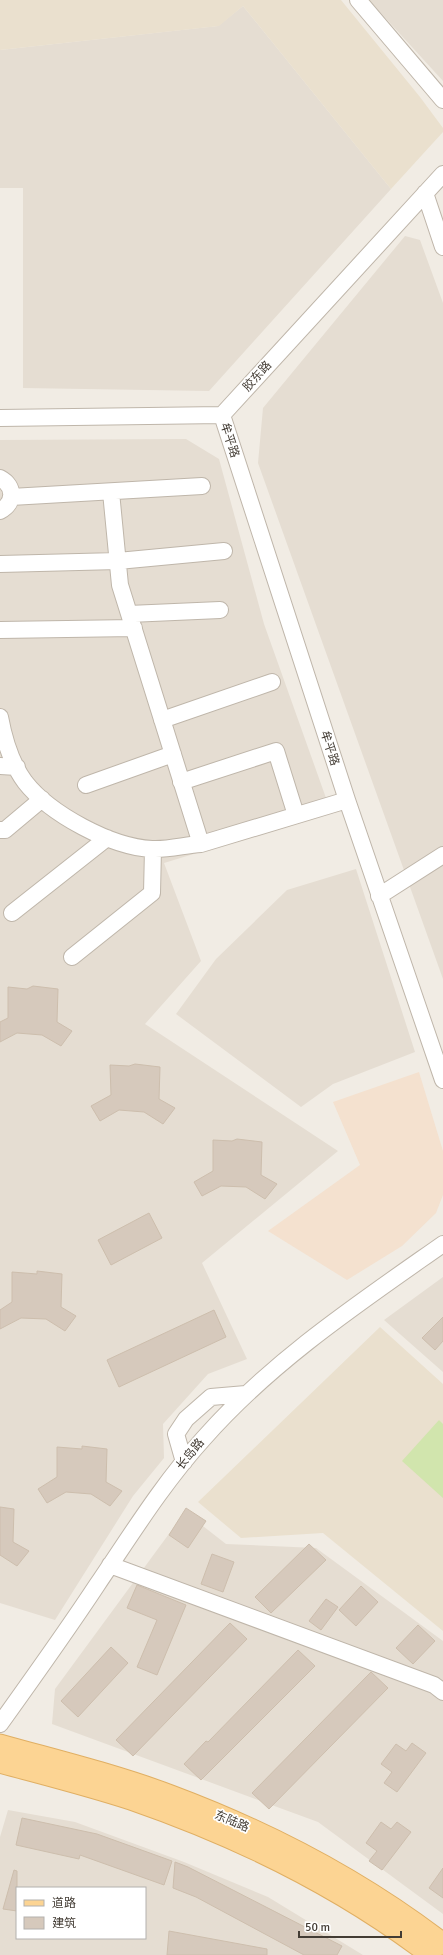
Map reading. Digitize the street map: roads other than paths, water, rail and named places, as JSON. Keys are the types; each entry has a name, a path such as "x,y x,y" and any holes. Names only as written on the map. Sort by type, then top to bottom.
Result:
{"main road":[{"name":"东陆路","path":"0,1745 137,1784 171,1796 248,1828 354,1883 402,1914 443,1944"},
{"name":"东陆路","path":"0,1762 132,1800 241,1843 282,1862 346,1897 393,1927 431,1955"}],"street":[{"path":"358,0 443,100"},
{"name":"胶东路","path":"222,416 424,193 443,174"},
{"path":"424,193 443,247"},
{"path":"0,418 222,416"},
{"name":"牟平路","path":"222,416 347,800 443,1080"},
{"path":"0,478 9,485 12,497 6,508 0,511"},
{"path":"12,497 202,486"},
{"path":"111,492 120,585 201,844"},
{"path":"0,564 118,561 224,551"},
{"path":"0,630 131,621 220,610"},
{"path":"162,720 272,682"},
{"path":"0,717 9,751 24,780 42,798 57,810 90,830 122,844 153,849 201,844 347,800"},
{"path":"181,782 276,751 296,815"},
{"path":"86,785 173,754"},
{"path":"0,766 17,767"},
{"path":"0,830 5,830 42,798"},
{"path":"12,913 107,838"},
{"path":"72,957 152,894 153,849"},
{"path":"379,896 443,855"},
{"name":"长岛路","path":"0,1724 167,1483 204,1438 246,1394 298,1348 361,1301 443,1244"},
{"path":"184,1462 176,1434 186,1419 211,1397 246,1394"},
{"path":"110,1565 434,1685 443,1692"}]}
